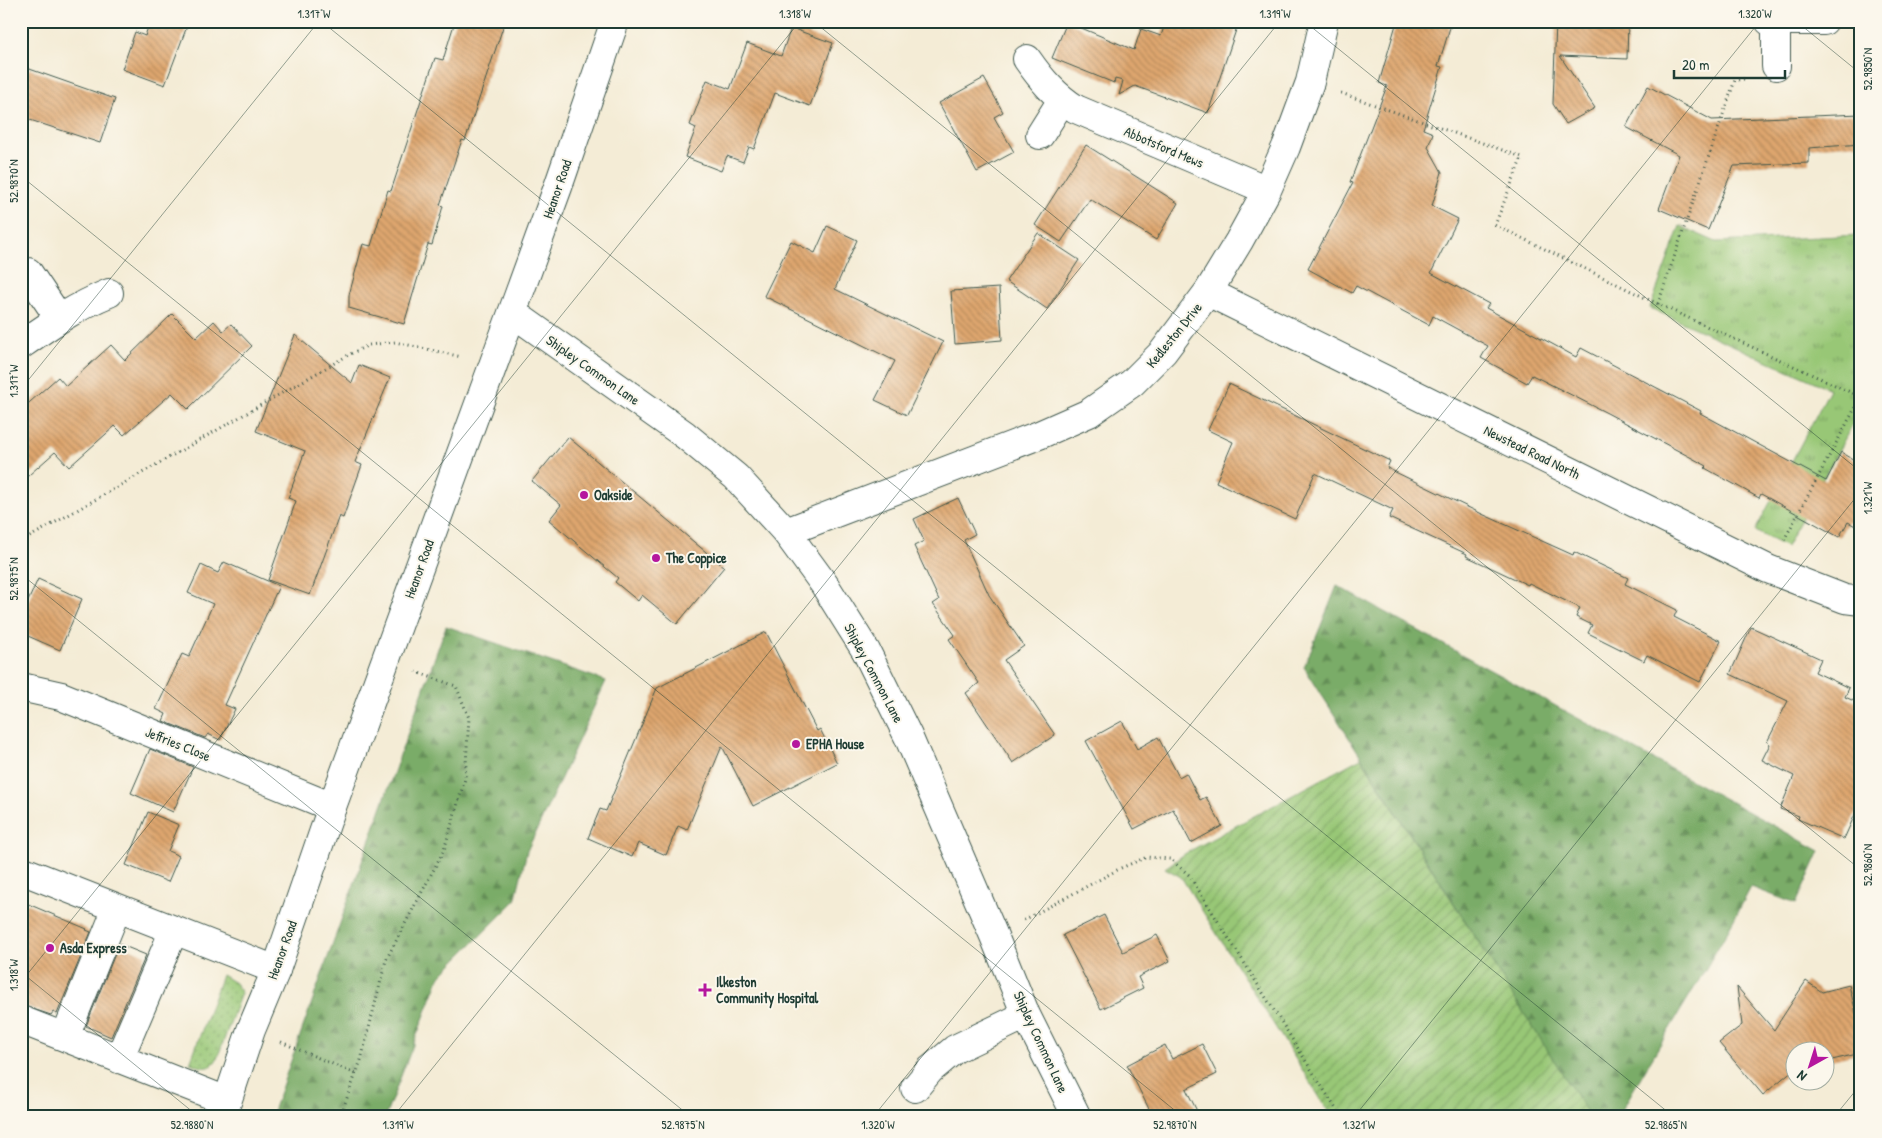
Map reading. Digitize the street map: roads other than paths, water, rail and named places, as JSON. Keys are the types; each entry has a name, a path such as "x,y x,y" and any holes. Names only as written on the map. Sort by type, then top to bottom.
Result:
{"street":[{"name":"Heanor Road","path":"224,1109 251,1030 276,970 332,807 513,313 615,21"},
{"name":"Kedleston Drive","path":"786,532 1089,413 1132,383 1163,352 1208,292 1267,190 1286,147 1310,82 1324,21"},
{"path":"1769,21 1824,21"},
{"path":"1776,22 1776,66"},
{"name":"Abbotsford Mews","path":"1027,59 1044,82 1062,100 1097,118 1267,190"},
{"path":"1040,135 1062,100"},
{"path":"28,272 59,318"},
{"name":"Newstead Road North","path":"1208,292 1768,569 1846,599 1861,601"},
{"path":"21,345 59,318 109,293"},
{"name":"Shipley Common Lane","path":"513,313 685,435 736,477 786,532 824,584 866,651 908,736 1026,1014 1077,1117"},
{"name":"Jeffries Close","path":"21,687 61,696 332,807"},
{"path":"21,870 276,970"},
{"path":"64,1037 117,908"},
{"path":"119,1058 174,930"},
{"path":"915,1088 930,1070 955,1049 1026,1014"},
{"path":"21,1020 119,1058 224,1109"}],"place":[{"name":"Oakside","path":"584,495"},
{"name":"The Coppice","path":"656,558"},
{"name":"EPHA House","path":"796,744"},
{"name":"Asda Express","path":"50,948"},
{"name":"Ilkeston Community Hospital","path":"705,990"}]}
